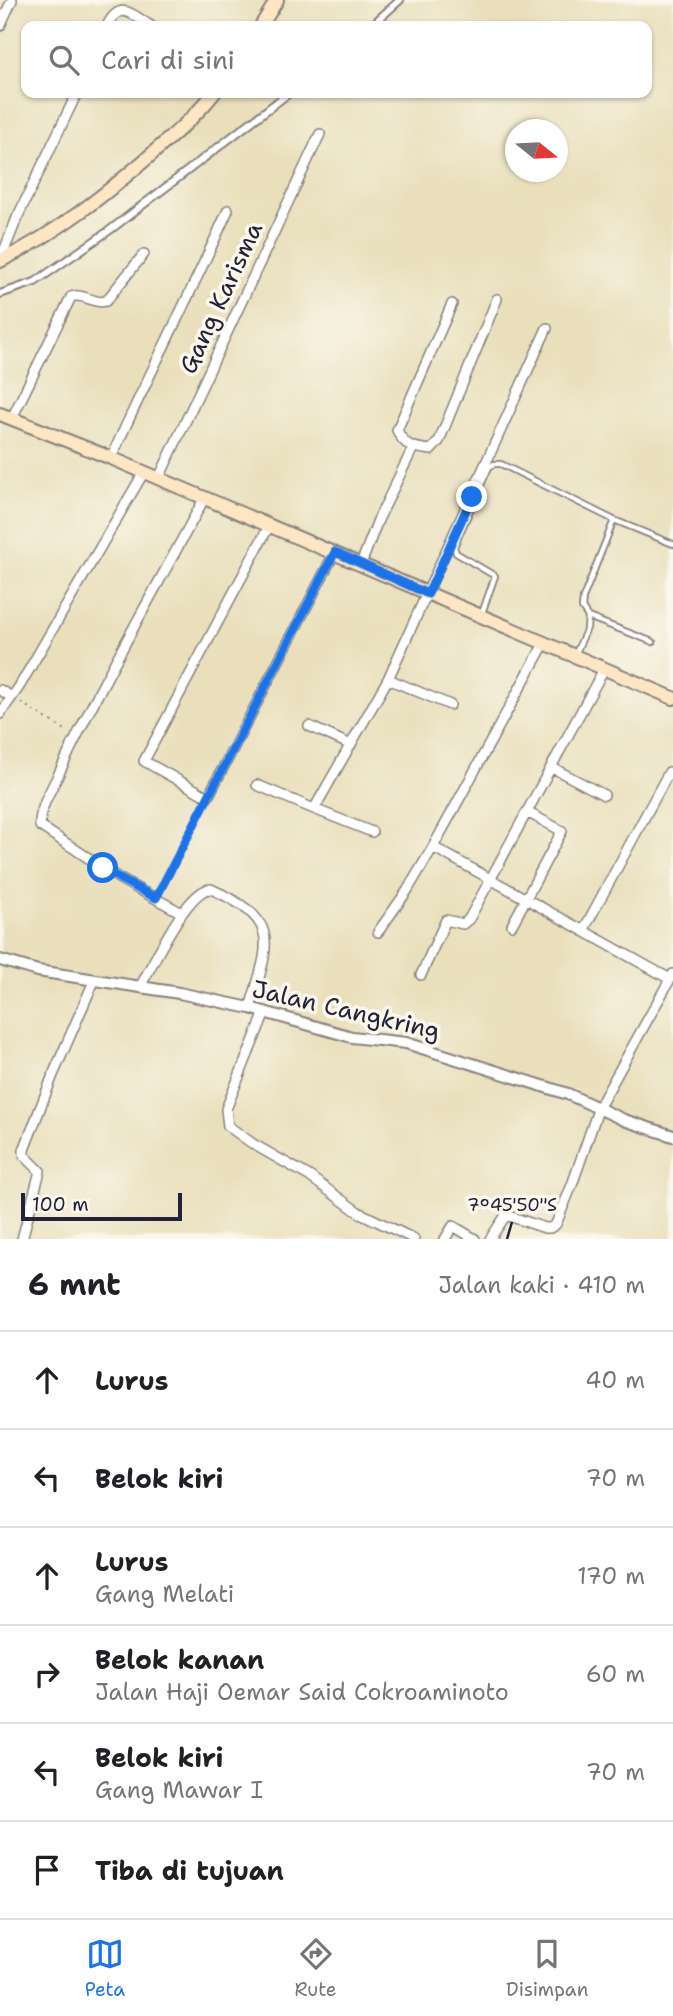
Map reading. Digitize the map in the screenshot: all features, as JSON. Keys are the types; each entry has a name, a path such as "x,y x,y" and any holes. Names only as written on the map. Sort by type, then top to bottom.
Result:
{"main road":[{"path":"264,21 277,0"},
{"path":"0,261 55,230 110,190 185,124 209,98"},
{"path":"6,416 205,497 673,698"}],"street":[{"path":"0,26 12,0"},
{"path":"377,21 400,0"},
{"path":"110,21 117,10 124,10 143,21"},
{"path":"0,261 17,218 75,98"},
{"path":"0,295 36,282 204,160 283,98"},
{"name":"Gang Karisma","path":"159,478 320,134"},
{"path":"111,458 228,211"},
{"path":"6,416 71,297 78,295 101,303 106,301 144,254"},
{"path":"452,304 397,430 413,448 431,450 439,441 497,299"},
{"path":"314,809 388,679 547,328"},
{"path":"361,564 378,520 413,448"},
{"path":"0,714 144,472"},
{"path":"182,913 120,879 40,827 43,810 77,737 205,497"},
{"path":"269,526 144,761 208,797 335,552"},
{"path":"378,932 433,847 545,642"},
{"path":"421,975 446,920 466,924 604,669"},
{"path":"388,679 450,705"},
{"path":"0,690 12,697"},
{"path":"309,726 351,745"},
{"path":"551,766 604,795"},
{"path":"583,931 669,772"},
{"path":"257,785 372,832"},
{"path":"512,925 562,831 527,812"},
{"path":"433,847 671,982 599,1107 556,1224 545,1228 506,1215 490,1239"},
{"path":"140,987 182,913 197,893 211,889 254,914 263,929 266,950 250,1008"},
{"name":"Jalan Cangkring","path":"0,960 38,971 250,1008 352,1037 405,1043 568,1094 624,1120 673,1136"},
{"path":"22,1239 40,1171 24,1155 24,1150 94,981"},
{"path":"265,1012 226,1109 228,1126 253,1144 309,1176 358,1212 414,1239"},
{"path":"445,1239 453,1226 475,1239"}],"lane":[{"path":"481,616 495,576 456,553 454,547 489,467 494,464 500,464 614,520 673,544"},
{"path":"614,520 583,598 582,608 589,617 653,642"},
{"path":"575,655 589,617"}],"path":[{"path":"12,697 77,737"},
{"path":"156,898 208,797"}],"route":[{"path":"103,868 156,898 335,552 428,594 472,497"}]}
